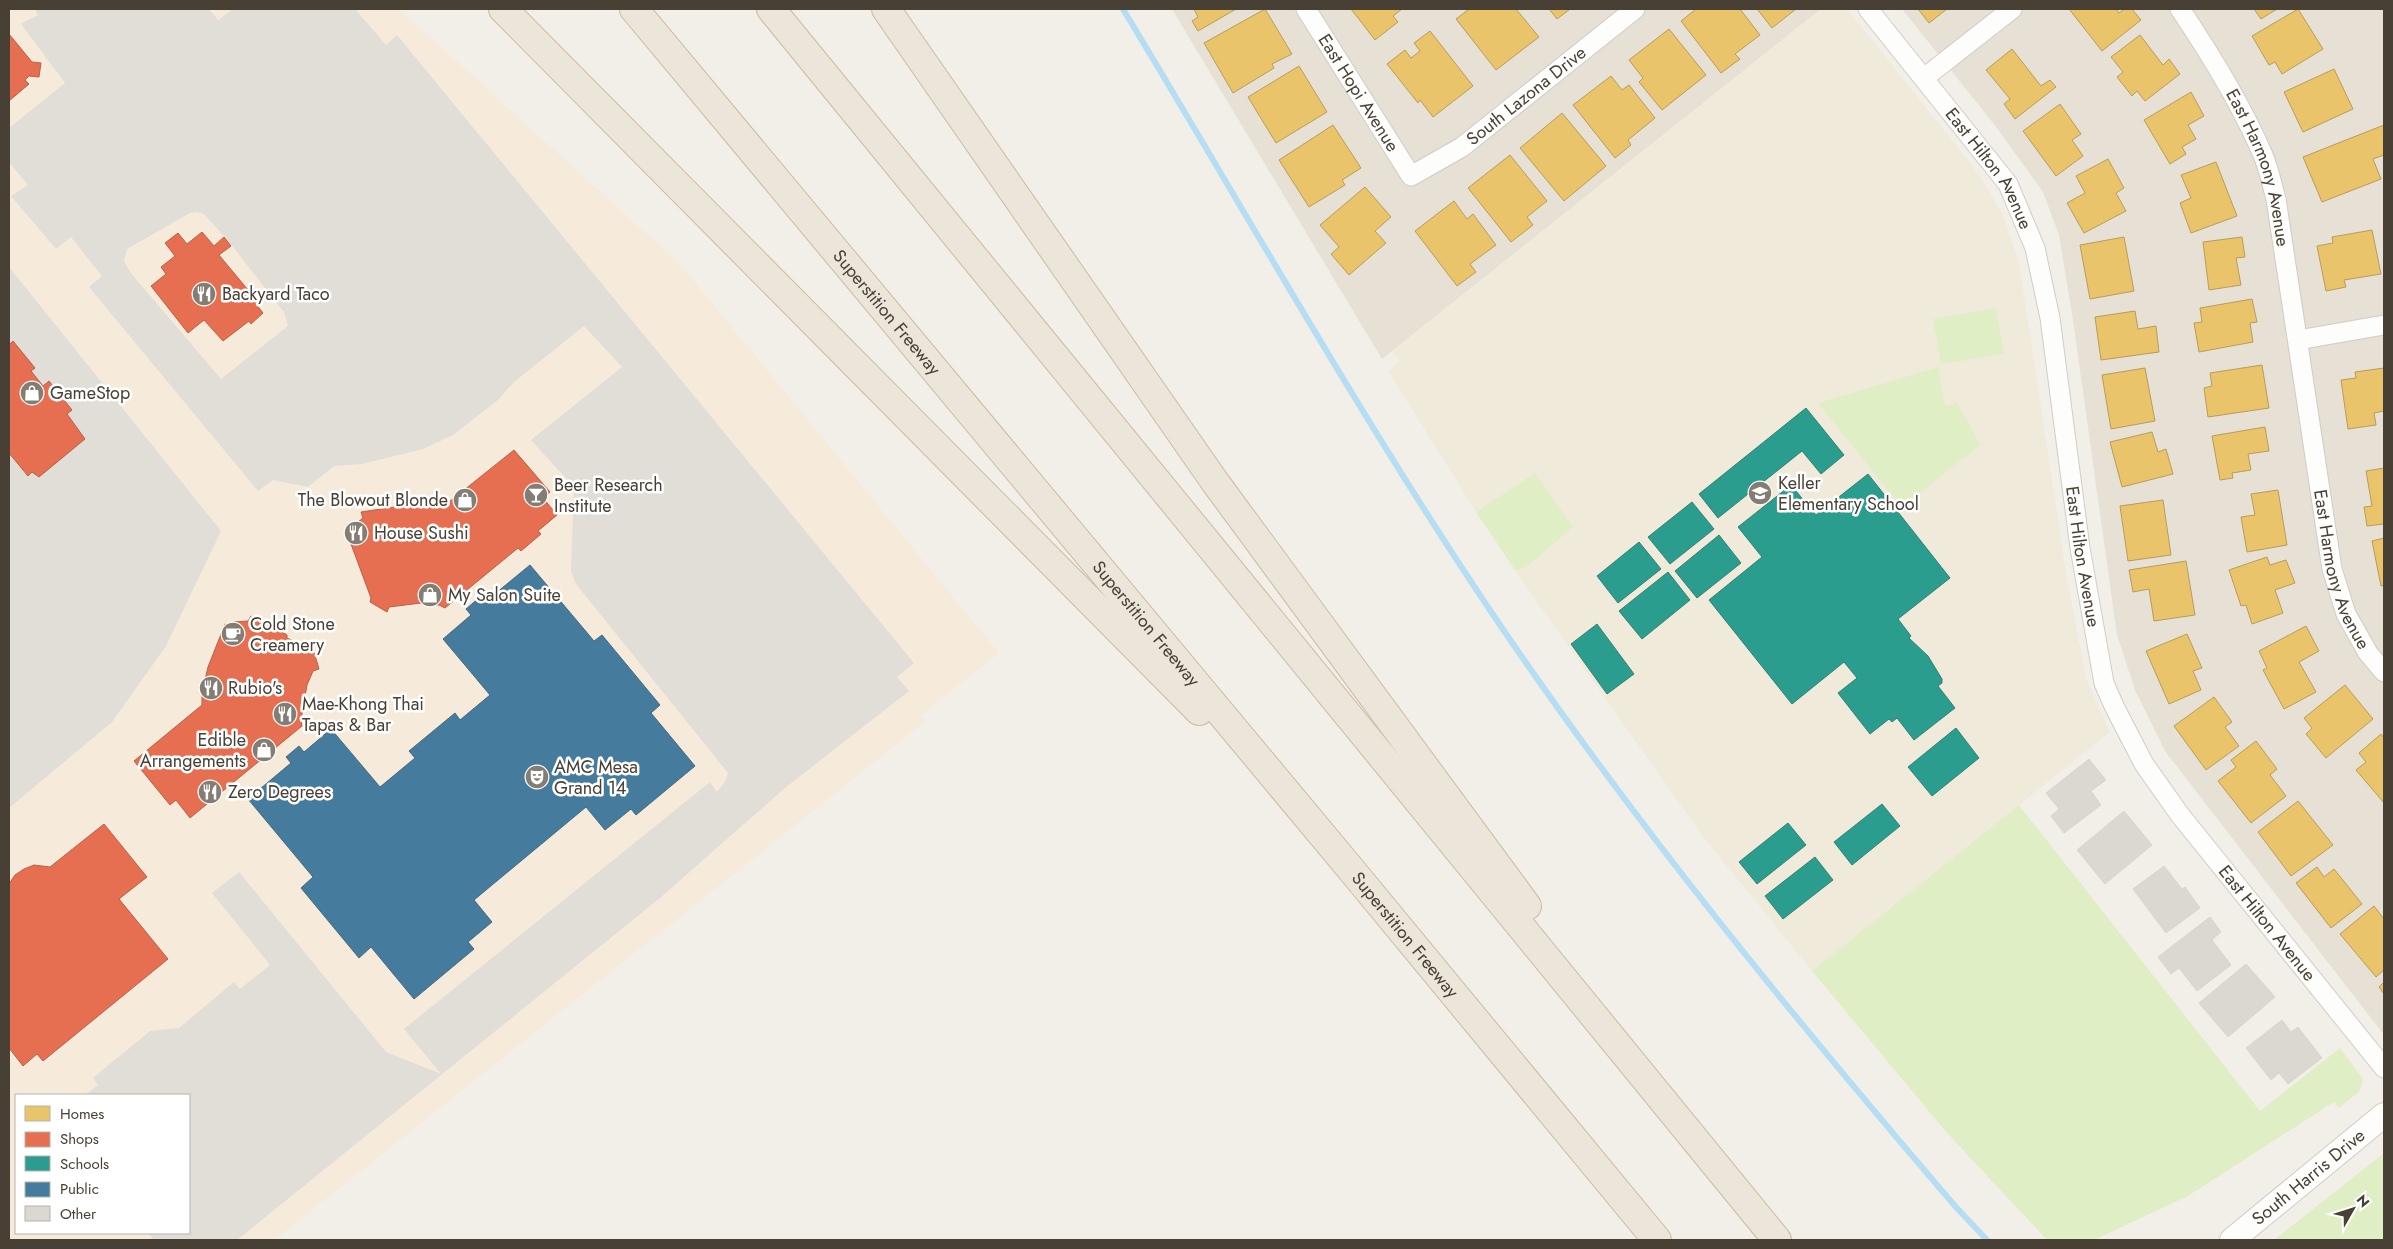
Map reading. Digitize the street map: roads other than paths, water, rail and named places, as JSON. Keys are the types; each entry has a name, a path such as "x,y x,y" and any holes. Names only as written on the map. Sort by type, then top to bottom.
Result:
{"highway":[{"path":"503,9 1337,852"},
{"name":"Superstition Freeway","path":"634,9 1337,852 1657,1240"},
{"path":"771,9 1777,1240"},
{"path":"886,9 1215,482 1732,1186"}],"street":[{"name":"East Hopi Avenue","path":"1306,9 1411,176"},
{"name":"South Lazona Drive","path":"1411,176 1462,147 1636,9"},
{"name":"East Hilton Avenue","path":"1868,9 2008,184 2035,248 2050,318 2080,548 2104,683 2114,706 2144,764 2180,815 2384,1068"},
{"path":"1924,78 2012,9"},
{"name":"East Harmony Avenue","path":"2180,9 2206,47 2237,102 2264,156 2276,199 2332,569 2346,614 2368,653 2384,672"},
{"path":"2298,340 2384,325"},
{"name":"South Harris Drive","path":"2232,1240 2384,1115"}],"waterway":[{"path":"1123,9 1400,472 1498,622 1551,698 1661,847 1776,993 1955,1206 1987,1240"}],"place":[{"name":"Backyard Taco","path":"204,294"},
{"name":"GameStop","path":"32,393"},
{"name":"Keller Elementary School","path":"1760,493"},
{"name":"Beer Research Institute","path":"536,495"},
{"name":"The Blowout Blonde","path":"465,500"},
{"name":"House Sushi","path":"356,533"},
{"name":"My Salon Suite","path":"430,595"},
{"name":"Cold Stone Creamery","path":"233,634"},
{"name":"Rubio's","path":"211,688"},
{"name":"Mae-Khong Thai Tapas & Bar","path":"285,714"},
{"name":"Edible Arrangements","path":"264,750"},
{"name":"AMC Mesa Grand 14","path":"537,777"},
{"name":"Zero Degrees","path":"210,792"}]}
